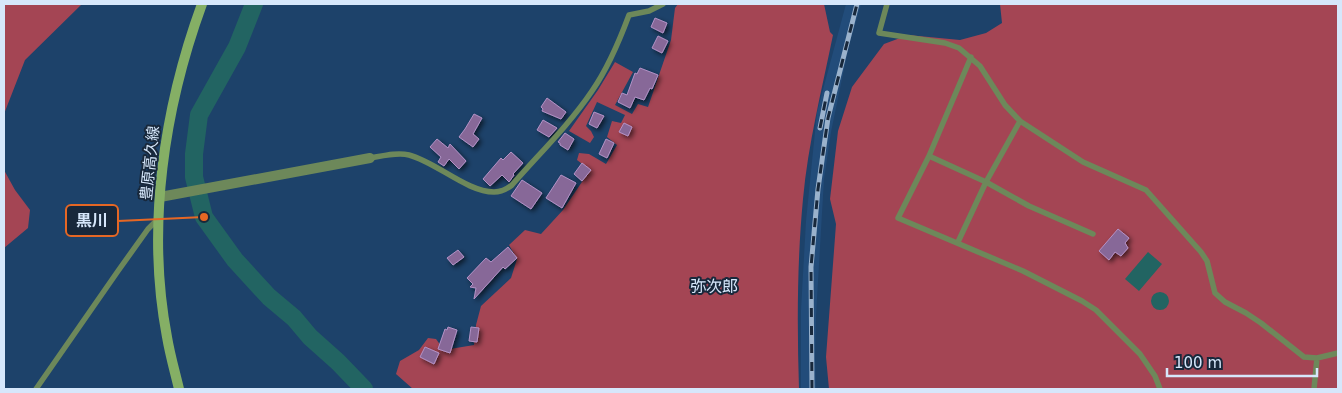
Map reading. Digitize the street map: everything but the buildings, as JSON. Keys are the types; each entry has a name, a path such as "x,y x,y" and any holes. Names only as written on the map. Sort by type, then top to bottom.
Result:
{"main road":[{"name":"豊原高久線","path":"179,389 166,336 162,303 159,257 160,197 163,158 170,115 192,31 202,4"}],"street":[{"path":"160,197 370,158"}],"lane":[{"path":"370,158 407,154 485,191 505,190 512,185 574,116 592,92 608,64 629,15 649,11 663,4"},
{"path":"888,4 880,33 945,43 959,48 980,66 1005,105 1020,121 1083,162 1146,190 1201,252 1207,261 1216,293 1224,302 1261,323 1304,357 1317,358 1338,353"},
{"path":"971,57 929,156 898,218 958,242 1055,286 1096,310 1140,354 1155,376 1160,389"},
{"path":"958,242 986,182 1020,121"},
{"path":"929,156 986,182 1029,206 1093,234"},
{"path":"36,389 143,236 159,218"},
{"path":"1314,389 1317,358"}],"shaded area":[{"path":"4,4 82,4 25,60 4,114"},
{"path":"678,4 824,4 830,32 833,35 805,178 798,294 799,389 413,389 396,374 400,361 419,350 428,338 436,339 444,350 474,345 476,325 481,306 511,278 517,259 509,245 525,230 541,234 563,210 590,170 577,160 579,153 589,154 606,164 617,145 607,137 612,121 621,123 625,115 597,102 586,126 594,137 590,143 569,131 615,62 633,72 615,105 632,114 638,104 648,107 671,40 675,8"},
{"path":"846,4 861,4 849,45 831,132 824,179 816,316 816,389 801,389 801,310 806,221 817,112"},
{"path":"1000,4 1338,4 1338,389 829,389 826,357 836,224 830,199 838,131 852,87 884,44 908,35 960,40 986,33 1002,23"},
{"path":"4,170 15,190 30,210 28,228 4,248"},
{"path":"1148,252 1162,264 1139,291 1125,279"},
{"path":"1156,292 1164,292 1169,297 1167,308 1156,310 1151,305 1151,297"}],"waterway":[{"path":"254,4 237,47 199,115 194,154 194,177 204,217 235,260 269,297 294,318 310,337 364,389"}],"railway":[{"path":"812,389 811,267 818,189 828,118 857,4"},
{"path":"820,128 827,93"}],"place":[{"name":"黒川","path":"204,217"}],"district":[{"name":"弥次郎","path":"714,286"}]}
